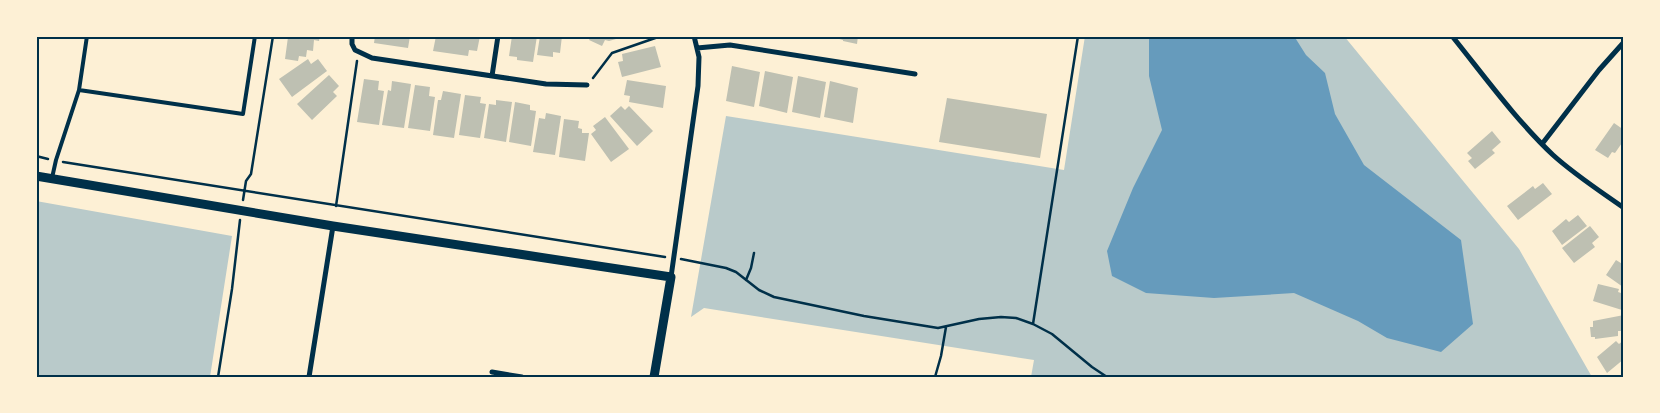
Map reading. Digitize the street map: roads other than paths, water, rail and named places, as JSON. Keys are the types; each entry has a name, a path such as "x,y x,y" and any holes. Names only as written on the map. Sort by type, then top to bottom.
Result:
{"street":[{"path":"352,36 352,44 355,50 372,58 546,84 587,85"},
{"path":"492,76 498,36"},
{"path":"654,377 698,86 699,70 694,36"},
{"path":"1452,36 1542,144 1567,168 1624,208"},
{"path":"1542,144 1599,70 1624,42"},
{"path":"697,48 724,44 915,74"},
{"path":"36,176 333,226 670,277"},
{"path":"309,377 333,226"},
{"path":"492,372 522,377"}],"lane":[{"path":"51,180 79,90 87,36"},
{"path":"79,90 243,114 255,36"}],"water":[{"path":"1149,36 1294,36 1306,55 1325,73 1335,114 1364,165 1461,240 1473,324 1441,352 1387,338 1358,321 1294,293 1214,298 1146,293 1112,276 1107,251 1133,188 1162,130 1149,76"}]}
